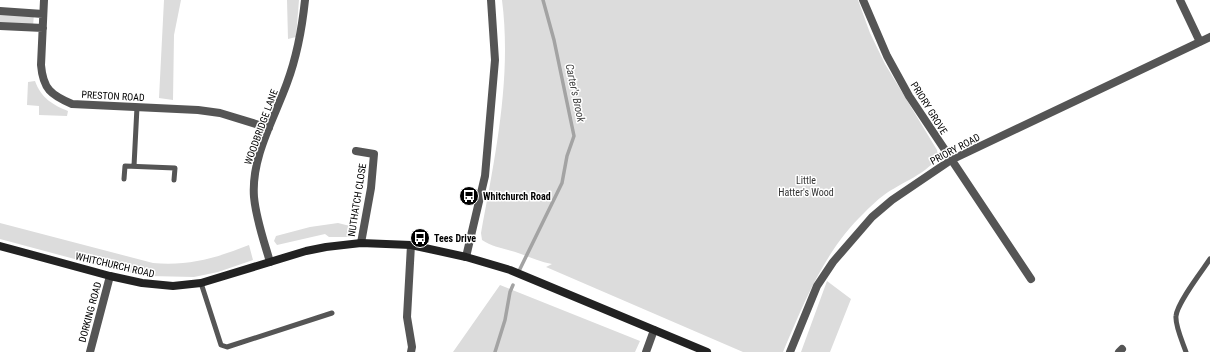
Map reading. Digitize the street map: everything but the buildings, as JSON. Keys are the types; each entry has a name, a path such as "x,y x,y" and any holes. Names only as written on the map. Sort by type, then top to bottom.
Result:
{"street":[{"name":"PRESTON ROAD","path":"44,0 42,75 49,90 57,98 72,104 220,113 269,128"},
{"name":"WOODBRIDGE LANE","path":"270,262 263,240 254,196 255,172 260,152 294,63 299,44 305,0"},
{"path":"466,257 485,176 495,60 491,0"},
{"name":"PRIORY GROVE","path":"863,0 887,56 901,83 1031,279"},
{"path":"1180,0 1200,42"},
{"path":"0,11 43,14"},
{"path":"0,26 43,28"},
{"name":"PRIORY ROAD","path":"790,352 817,286 833,262 872,217 892,200 951,160 1210,37"},
{"name":"NUTHATCH CLOSE","path":"356,151 374,154 371,188 360,243"},
{"name":"WHITCHURCH ROAD","path":"0,246 110,276 142,283 173,286 201,283 306,251 326,247 360,243 411,245 466,257 510,270 707,352"},
{"path":"411,245 406,318 412,347 411,352"},
{"name":"DORKING ROAD","path":"90,352 110,276"},
{"path":"646,352 654,330"}],"lane":[{"path":"134,166 137,107"},
{"path":"124,179 125,166 134,166 175,168 174,180"},
{"path":"1186,352 1176,315 1187,292 1210,259"},
{"path":"201,283 220,346 227,347 332,313"}],"green space":[{"path":"164,0 181,0 174,35 173,100 159,98"},
{"path":"287,0 299,0 296,37 288,39"},
{"name":"Little Hatter's Wood","path":"502,0 858,0 870,33 885,64 937,150 938,156 928,168 879,199 850,228 837,244 816,278 783,352 743,352 546,267 552,264 496,247 482,240 481,233 492,176 503,88 505,29"},
{"path":"0,11 34,13 33,27 0,26"},
{"path":"35,81 41,92 48,100 68,111 67,116 39,115 39,106 27,105 28,82"},
{"path":"0,223 153,263 166,264 202,260 225,254 249,245 253,260 218,272 194,277 149,276 112,269 0,239"},
{"path":"338,223 354,227 352,237 329,237 325,234 277,245 274,241 276,236 310,227"},
{"path":"827,281 851,299 830,352 801,352"},
{"path":"500,285 640,341 635,352 453,352"}],"waterway":[{"name":"Carter's Brook","path":"518,273 562,183 567,156 574,136 554,40 543,0"},
{"name":"Carter's Brook","path":"495,352 505,320 510,292 513,285"}],"place":[{"name":"Whitchurch Road","path":"469,196"},
{"name":"Tees Drive","path":"420,238"}]}
